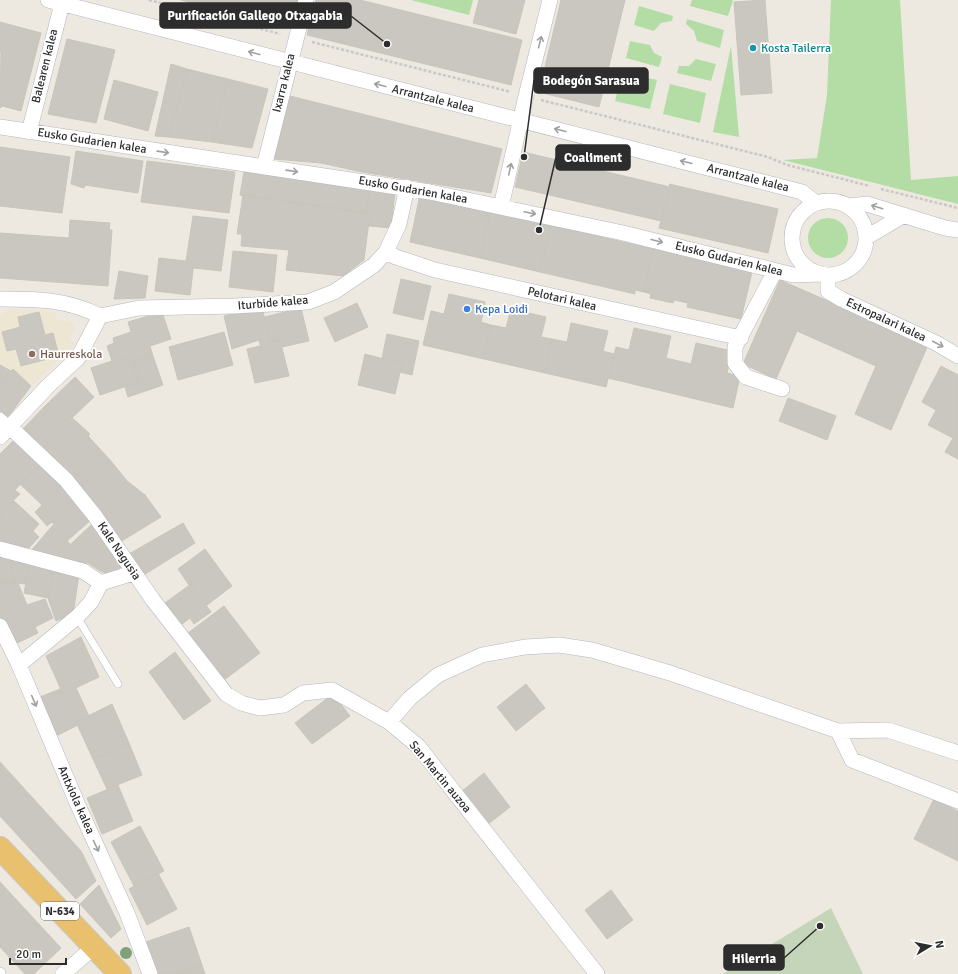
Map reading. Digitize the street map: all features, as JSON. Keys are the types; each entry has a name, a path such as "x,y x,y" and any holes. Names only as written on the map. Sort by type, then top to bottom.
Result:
{"highway":[{"name":"N-634","path":"0,848 120,974"}],"street":[{"name":"Ixarra kalea","path":"264,167 289,62 306,0"},
{"path":"502,207 520,121 550,0"},
{"name":"Arrantzale kalea","path":"57,1 289,62 802,192 816,203"},
{"name":"Balearen kalea","path":"29,132 57,1"},
{"name":"Eusko Gudarien kalea","path":"0,127 407,187 623,233 793,275 824,275"},
{"name":"Iturbide kalea","path":"100,316 139,308 235,306 308,302 334,292 358,278 374,265 386,252 399,224 407,187"},
{"path":"834,200 849,206 862,219 867,237 863,254 855,265 844,272 824,275 807,268 799,260 793,248 792,236 795,223 802,212 816,203 834,200"},
{"path":"849,206 867,204 945,228 958,230"},
{"path":"867,237 904,215"},
{"name":"Pelotari kalea","path":"386,252 396,257 436,270 741,338"},
{"path":"775,270 735,347 735,363 738,369 746,377 782,389"},
{"name":"Estropalari kalea","path":"824,275 828,290 841,299 936,343 958,356"},
{"path":"0,299 63,302 82,307 100,316 78,358 3,427"},
{"name":"Kale Nagusia","path":"3,427 66,480 95,516 134,573 226,694"},
{"path":"0,549 83,571 101,583"},
{"path":"19,665 77,617 91,602 101,583 134,573"},
{"name":"Antxiola kalea","path":"0,626 19,665 77,803 127,913 150,974"},
{"path":"389,722 410,698 438,675 482,655 525,647 559,645 592,650 670,673 838,731 888,730 958,753"},
{"name":"San Martin auzoa","path":"226,694 241,703 260,708 284,705 304,693 332,690 389,722 418,746 597,974"},
{"path":"838,731 852,760 958,801"},
{"path":"63,974 94,947"}],"lane":[{"path":"77,617 118,684"}],"path":[{"path":"149,0 768,157 787,165"}],"shaded area":[{"name":"Haurreskola","path":"9,309 53,311 58,320 73,322 75,330 69,338 75,344 31,386 13,369 11,371 0,365 0,315"}],"green space":[{"path":"411,0 473,0 469,15"},
{"path":"692,0 733,0 728,16 690,6"},
{"path":"831,0 900,0 911,180 958,176 958,204 783,160 817,158 827,95"},
{"path":"639,6 673,16 672,21 661,23 654,31 634,25"},
{"path":"687,19 724,30 720,48 697,41 694,31 686,24"},
{"path":"630,41 650,45 654,53 662,57 659,67 626,58"},
{"path":"731,46 739,137 713,132"},
{"path":"696,59 716,64 711,81 677,73 679,66 689,66"},
{"path":"622,72 657,80 650,109 615,101"},
{"path":"670,84 706,93 700,123 663,114"},
{"path":"828,218 836,220 842,224 846,230 848,238 846,246 842,252 836,256 828,258 820,256 814,252 810,246 808,238 810,230 814,224 820,220"},
{"path":"831,908 863,974 723,974"}],"building":[{"path":"181,0 301,0 294,28"},
{"path":"316,0 360,0 522,40 511,85 307,35"},
{"path":"479,0 525,0 516,34 473,23"},
{"path":"561,0 625,0 599,107 539,92"},
{"name":"Kosta Tailerra","path":"765,0 772,93 741,95 734,2"},
{"path":"0,22 41,33 21,111 2,106 0,108"},
{"path":"67,39 115,50 96,123 48,114"},
{"path":"171,64 187,69 169,137 155,136"},
{"path":"187,69 228,79 212,142 169,137"},
{"path":"228,79 268,89 252,148 212,142"},
{"path":"114,80 158,92 148,131 104,119"},
{"path":"290,96 502,149 491,193 362,172 321,163 274,159"},
{"path":"0,147 70,157 62,213 0,206"},
{"path":"76,151 143,161 138,193 85,185 84,188 71,184"},
{"path":"523,152 670,187 661,221 515,187"},
{"path":"147,161 235,172 229,213 141,202"},
{"path":"244,172 369,189 366,213 240,195"},
{"path":"669,184 778,209 768,253 659,228 670,187"},
{"path":"369,189 395,192 391,228 369,226 370,213 366,213"},
{"path":"243,195 370,213 364,260 343,276 286,270 289,250 241,246 242,234 237,234"},
{"path":"420,195 490,212 480,258 410,242"},
{"path":"490,212 550,225 540,272 480,258"},
{"path":"193,216 228,220 221,271 194,268 194,262 186,261"},
{"path":"70,220 110,223 109,230 112,230 108,286 0,278 0,233 69,238"},
{"path":"550,225 653,249 644,292 635,290 635,294 540,272"},
{"path":"653,249 752,272 741,319 687,307 688,303 674,300 673,303 650,298 651,294 644,292"},
{"path":"233,251 277,255 273,292 229,287"},
{"path":"159,258 194,262 190,295 155,291"},
{"path":"119,271 148,276 145,298 114,299"},
{"path":"401,279 431,286 423,320 393,313"},
{"path":"780,280 928,345 891,430 855,414 876,366 797,331 776,379 743,364"},
{"path":"449,294 485,302 481,322 491,325 484,359 423,345 431,311 444,314"},
{"path":"357,303 368,327 335,342 324,318"},
{"path":"258,308 260,313 263,312 272,346 261,349 259,340 232,349 224,316"},
{"path":"301,308 309,341 282,347 280,340 271,342 265,317"},
{"path":"511,309 546,317 541,337 552,339 545,373 484,359 491,325 506,328"},
{"path":"39,312 45,335 53,333 59,356 21,366 16,349 7,351 2,332 20,327 18,317"},
{"path":"162,312 171,339 150,346 153,356 133,362 132,359 125,361 124,357 112,361 107,346 114,343 113,338 131,332 128,322"},
{"path":"571,323 608,331 603,351 614,354 606,387 545,373 552,339 567,342"},
{"path":"634,328 671,336 666,358 691,364 696,343 732,351 727,373 740,376 733,408 608,378 616,347 629,350"},
{"path":"224,332 233,365 178,380 169,347"},
{"path":"387,334 419,341 412,375 400,372 402,364 382,358"},
{"path":"280,340 289,376 255,383 247,349 260,346 261,349 272,346 271,342"},
{"path":"365,354 402,364 395,394 358,385"},
{"path":"153,356 163,385 128,397 125,387 139,382 133,362"},
{"path":"124,357 125,361 132,359 139,382 100,395 91,368"},
{"path":"0,365 11,371 0,384"},
{"path":"941,366 958,375 958,459 945,452 953,438 928,425 936,410 922,402"},
{"path":"13,369 31,386 8,417 0,411 0,384"},
{"path":"75,377 94,397 72,418 70,416 61,424 45,406"},
{"path":"788,398 836,416 827,440 779,421"},
{"path":"45,406 63,426 42,449 22,430"},
{"path":"70,416 90,434 59,465 42,449 63,426 61,424"},
{"path":"88,436 111,461 80,487 59,465 73,448 75,450"},
{"path":"15,439 41,463 14,491 5,482 0,483 0,454"},
{"path":"111,461 127,481 96,507 80,487"},
{"path":"41,463 63,485 42,505 20,484"},
{"path":"127,481 145,495 161,517 120,542 94,509"},
{"path":"5,482 20,494 0,514 0,483"},
{"path":"63,485 77,502 47,526 35,512"},
{"path":"14,501 39,524 33,531 39,537 26,551 0,544 0,514"},
{"path":"77,502 91,520 67,541 52,522"},
{"path":"183,523 195,543 142,576 129,554"},
{"path":"53,525 70,544 55,559 30,552"},
{"path":"91,525 108,544 83,567 55,559"},
{"path":"108,544 125,564 112,575 100,571 88,563"},
{"path":"205,549 218,567 192,586 189,585 178,569"},
{"path":"0,553 11,556 14,583 0,582"},
{"path":"11,556 30,562 26,584 14,583"},
{"path":"30,562 53,568 48,598 24,593"},
{"path":"218,567 232,586 207,605 192,586"},
{"path":"53,568 79,575 73,614 56,621 48,598"},
{"path":"0,582 18,583 27,605 45,599 53,618 35,627 38,633 13,645 0,617"},
{"path":"191,584 211,612 194,624 190,618 182,624 165,603"},
{"path":"224,606 260,653 224,680 188,633"},
{"path":"81,637 99,677 63,694 46,656"},
{"path":"175,652 211,701 184,720 149,672"},
{"path":"526,684 545,708 516,731 497,707"},
{"path":"76,688 89,716 76,722 78,725 56,736 40,697 60,689 63,694"},
{"path":"333,694 350,716 312,744 295,723"},
{"path":"112,704 129,743 93,759 76,722"},
{"path":"129,743 142,775 107,789 93,759"},
{"path":"0,762 81,851 96,881 76,899 0,816"},
{"path":"484,773 510,807 487,825 461,792"},
{"path":"118,785 133,821 102,834 87,798"},
{"path":"934,799 958,811 958,861 914,839"},
{"path":"140,826 164,871 134,886 111,842"},
{"path":"158,873 177,909 147,925 129,889"},
{"path":"0,882 61,948 34,974 25,974 0,947"},
{"path":"99,885 121,929 111,938 80,904"},
{"path":"611,890 633,920 607,939 585,910"},
{"path":"189,927 202,965 176,974 157,974 146,942"},
{"path":"202,965 205,974 176,974"}],"place":[{"name":"Purificación Gallego Otxagabia","path":"387,44"},
{"name":"Kosta Tailerra","path":"753,48"},
{"name":"Bodegón Sarasua","path":"524,157"},
{"name":"Coaliment","path":"539,230"},
{"name":"Kepa Loidi","path":"467,309"},
{"name":"Haurreskola","path":"32,354"},
{"name":"Hilerria","path":"820,926"}]}
